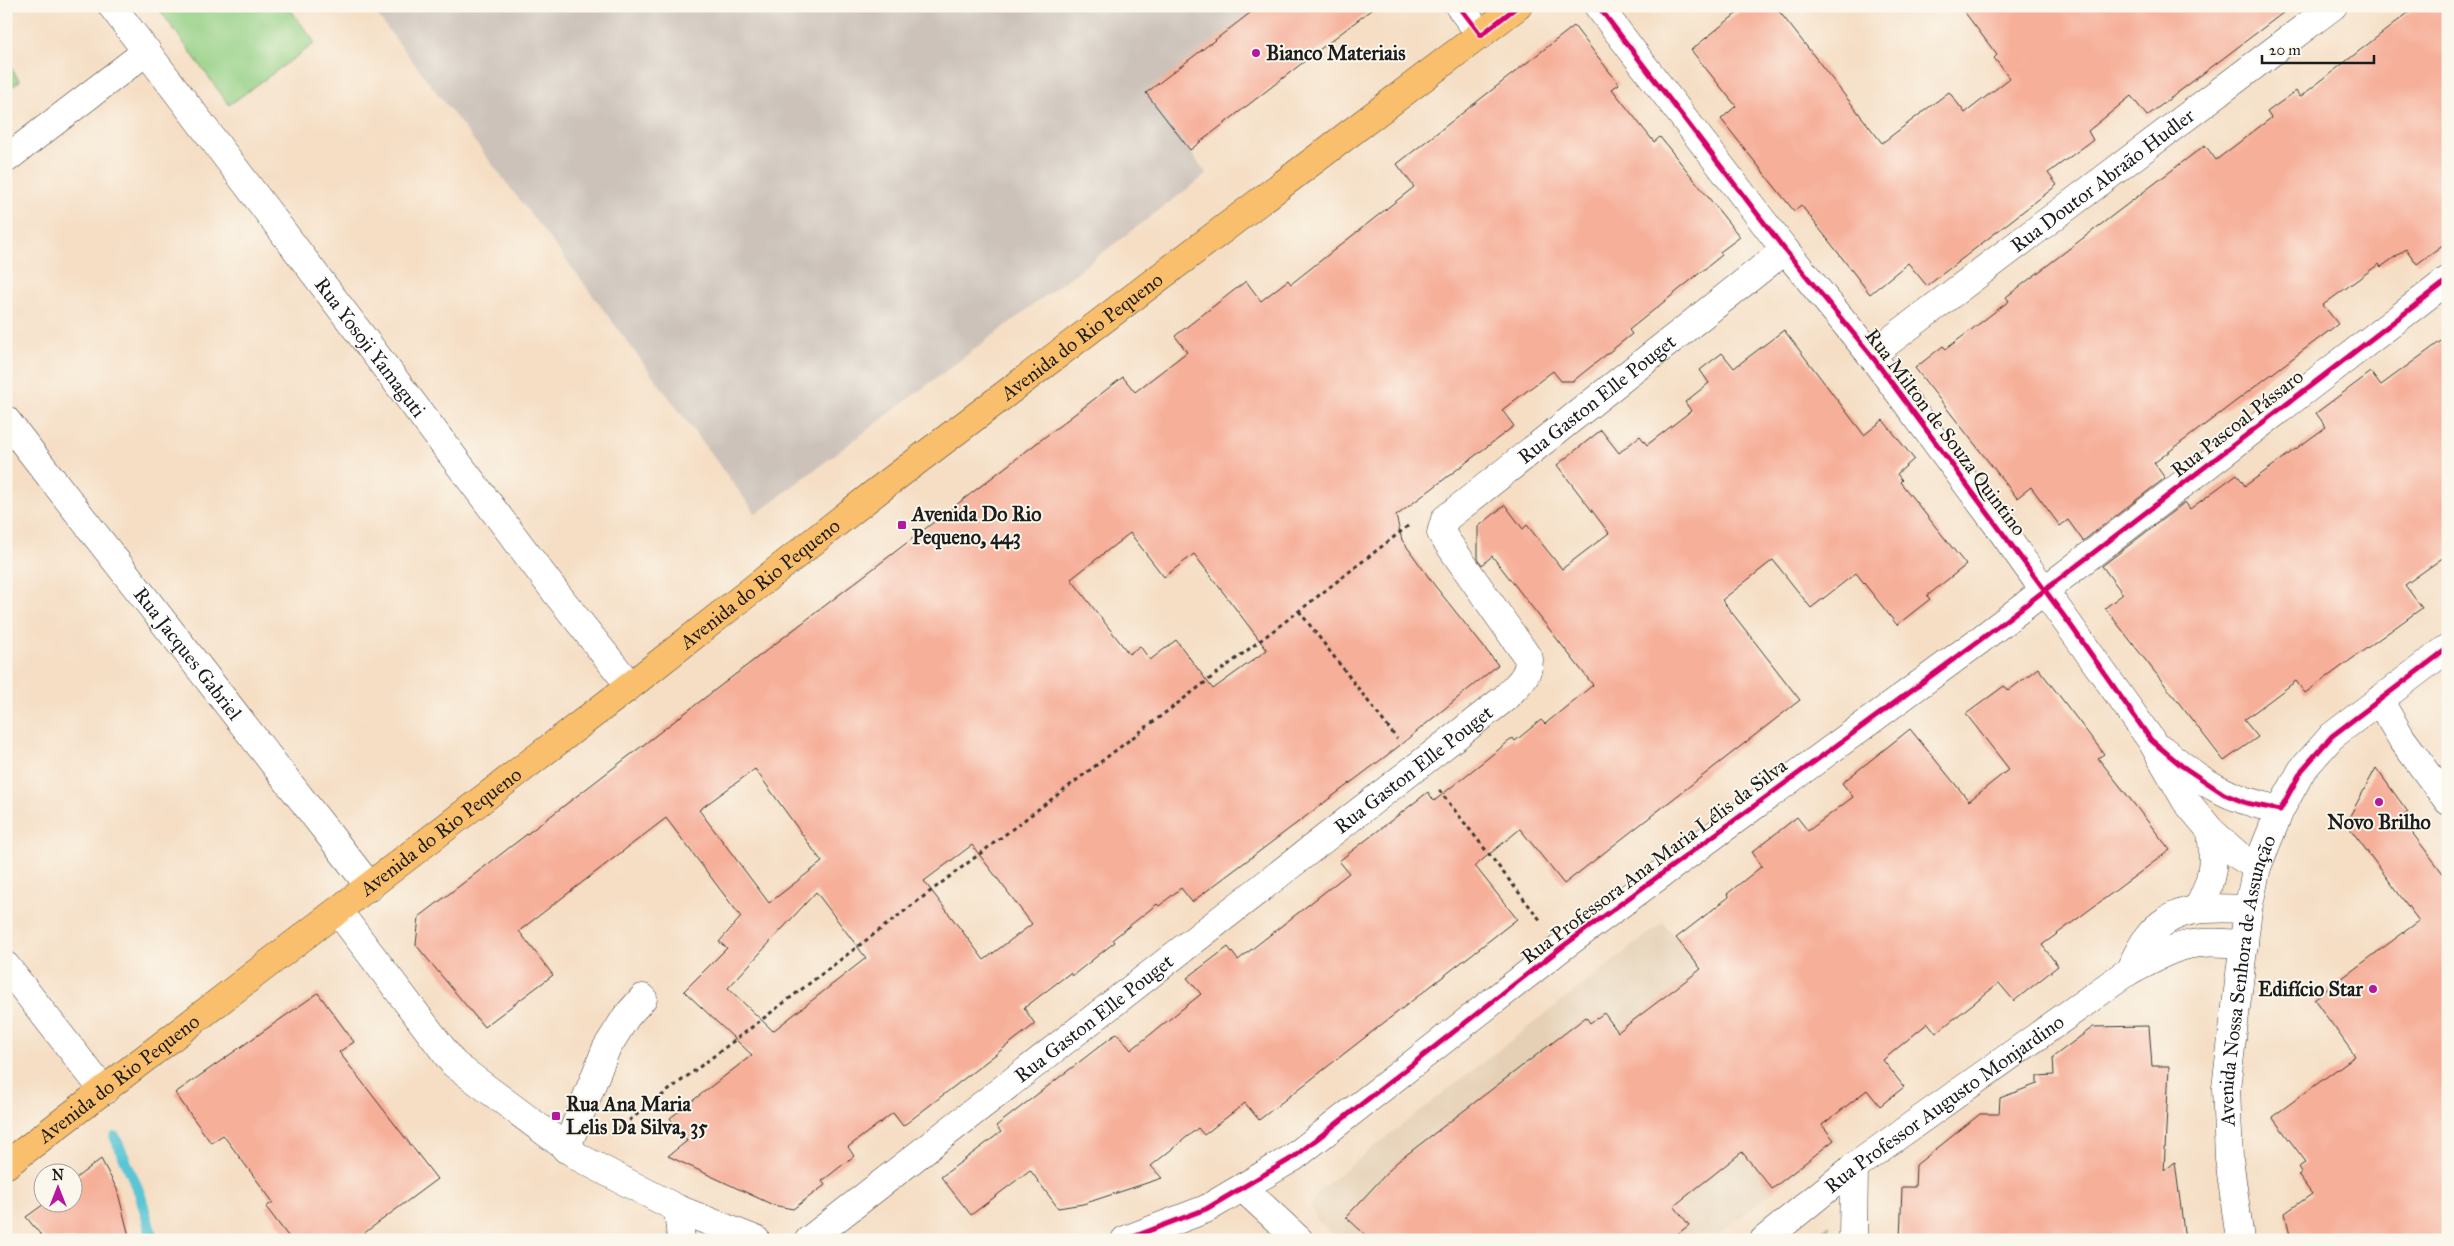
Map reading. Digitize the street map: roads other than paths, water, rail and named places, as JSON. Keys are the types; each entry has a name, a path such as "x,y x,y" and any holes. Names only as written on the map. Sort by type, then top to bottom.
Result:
{"main road":[{"name":"Avenida do Rio Pequeno","path":"6,1165 630,686 876,492 1518,6"}],"street":[{"name":"Rua Yosoji Yamaguti","path":"112,6 557,594 630,686"},
{"path":"1459,6 1481,35"},
{"name":"Rua Milton de Souza Quintino","path":"1598,6 1786,250 1872,355 2151,740 2186,801 2211,832 2239,856 2257,867"},
{"name":"Rua Doutor Abraão Hudler","path":"1872,355 2333,6"},
{"path":"6,159 147,51"},
{"name":"Rua Gaston Elle Pouget","path":"809,1240 1505,698 1528,670 1528,658 1525,651 1441,534 1445,518 1786,250"},
{"name":"Rua Pascoal Pássaro","path":"2044,590 2448,280"},
{"name":"Rua Jacques Gabriel","path":"6,420 370,887"},
{"name":"Rua Professora Ana Maria Lélis da Silva","path":"1124,1240 1206,1209 1294,1157 1562,947 1980,640 2044,590"},
{"name":"Avenida Nossa Senhora de Assunção","path":"2240,1240 2229,1158 2226,1088 2248,909 2257,867 2280,810 2302,770 2332,736 2448,648"},
{"path":"2379,700 2402,739 2448,800"},
{"name":"Rua Milton de Souza Quintino","path":"2151,740 2182,766 2224,794 2246,803 2280,810"},
{"path":"2198,908 2213,872 2214,853 2211,832"},
{"name":"Rua Professor Augusto Monjardino","path":"2129,971 2148,937 2170,917 2198,908 2248,909"},
{"path":"338,911 454,1064 573,1154 678,1209 756,1240"},
{"name":"Rua Professor Augusto Monjardino","path":"1764,1240 1854,1167 2129,971 2176,946 2197,942 2244,945"},
{"path":"6,966 104,1091"},
{"path":"573,1154 606,1048 626,1017 643,998"},
{"path":"1853,1240 1854,1167"},
{"path":"1244,1188 1300,1240"},
{"path":"678,1209 681,1240"}],"waterway":[{"path":"115,1137 140,1194 153,1240"}],"place":[{"name":"Bianco Materiais","path":"1256,53"},
{"name":"Avenida Do Rio Pequeno, 443","path":"902,525"},
{"name":"Novo Brilho","path":"2379,802"},
{"name":"Edifício Star","path":"2373,989"},
{"name":"Rua Ana Maria Lelis Da Silva, 35","path":"556,1116"}]}
